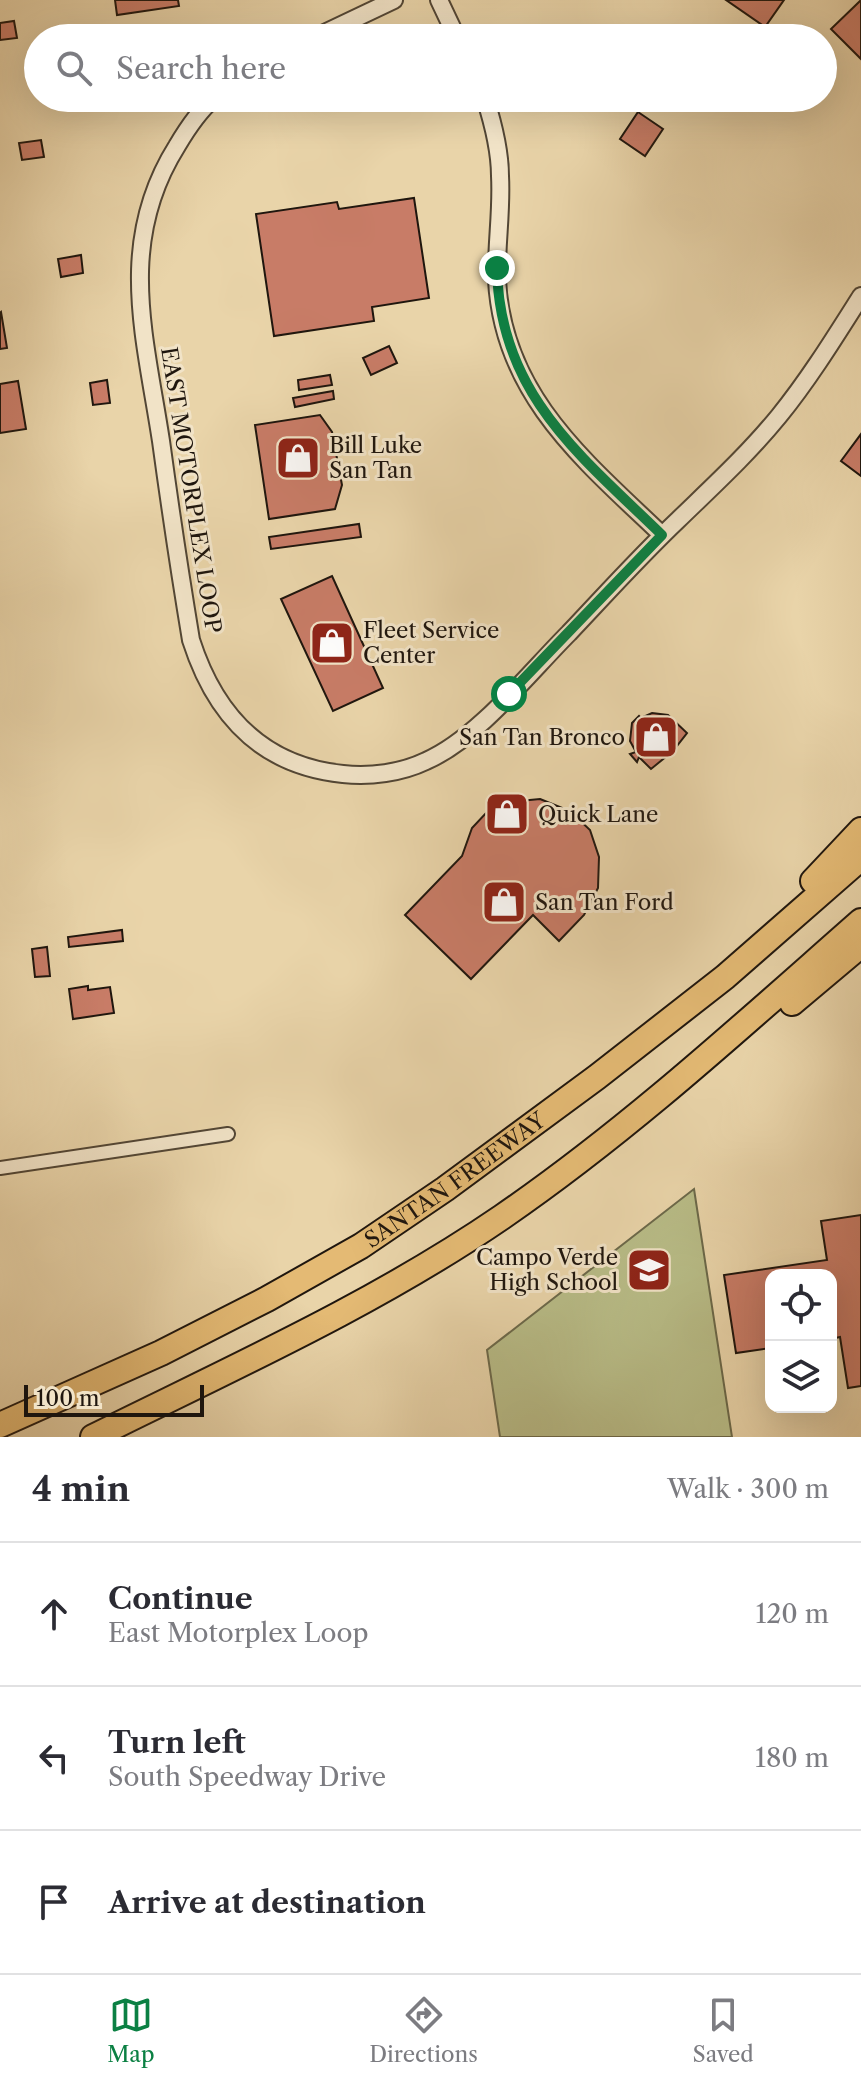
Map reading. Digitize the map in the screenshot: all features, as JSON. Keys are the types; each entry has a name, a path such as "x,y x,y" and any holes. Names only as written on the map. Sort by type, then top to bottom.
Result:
{"highway":[{"path":"725,977 756,934 825,870 861,830"},
{"name":"SANTAN FREEWAY","path":"0,1425 161,1353 361,1246 513,1140 725,977 861,858"},
{"path":"93,1437 380,1294 502,1216 697,1066 861,921"},
{"path":"697,1066 752,1036 861,945"}],"street":[{"path":"343,24 394,0"},
{"path":"439,0 450,24"},
{"name":"EAST MOTORPLEX LOOP","path":"202,112 190,125 154,187 145,216 138,273 191,640 202,673 216,698 239,727 270,751 313,770 354,775 382,773 426,762 456,745 662,535 722,480 780,415 861,296"},
{"path":"489,112 500,176 497,283 504,322 517,363 533,396 561,436 662,535"},
{"path":"0,1168 228,1134"}],"green space":[{"name":"Campo Verde High School","path":"694,1189 732,1437 500,1437 487,1350"}],"building":[{"path":"115,0 178,0 179,6 117,15"},
{"path":"726,0 784,0 767,24 761,24"},
{"path":"861,0 861,59 837,35 836,24"},
{"path":"14,21 17,38 0,40 0,23"},
{"path":"638,112 663,129 645,156 620,139"},
{"path":"41,140 44,157 22,160 19,143"},
{"path":"414,198 429,298 372,307 374,321 274,336 256,214 337,202 339,209"},
{"path":"81,255 83,273 61,277 58,259"},
{"path":"0,313 7,348 0,349"},
{"path":"389,346 397,363 371,375 363,358"},
{"path":"330,375 332,385 299,390 298,380"},
{"path":"107,380 110,403 93,405 90,383"},
{"path":"18,381 26,429 0,433 0,384"},
{"path":"333,391 334,399 295,407 293,398"},
{"name":"Bill Luke San Tan","path":"320,415 332,432 342,485 335,509 269,519 255,425"},
{"path":"861,434 861,476 841,461"},
{"path":"359,524 361,537 271,549 269,537"},
{"name":"Fleet Service Center","path":"332,576 383,688 333,711 281,599"},
{"name":"San Tan Bronco","path":"652,713 668,715 687,733 673,751 651,769 639,757 637,762 630,754 636,752 630,741 632,723 639,716"},
{"name":"San Tan Ford","path":"540,799 570,811 590,830 599,857 598,888 584,915 559,941 533,915 471,979 405,915 462,856 472,828 486,813 509,802"},
{"path":"122,930 123,941 69,947 68,937"},
{"path":"47,947 50,976 35,977 32,949"},
{"path":"88,986 88,990 110,987 114,1013 73,1019 69,989"},
{"path":"861,1215 861,1386 848,1388 840,1337 837,1338 837,1269 765,1269 827,1260 821,1221"},
{"path":"765,1269 765,1349 736,1353 724,1275"}],"place":[{"name":"Bill Luke San Tan","path":"298,458"},
{"name":"Fleet Service Center","path":"332,643"},
{"name":"San Tan Bronco","path":"656,737"},
{"name":"Quick Lane","path":"507,814"},
{"name":"San Tan Ford","path":"504,902"},
{"name":"Campo Verde High School","path":"649,1270"}],"route":[{"path":"497,268 500,302 510,343 533,396 574,451 662,535 509,694"}]}
